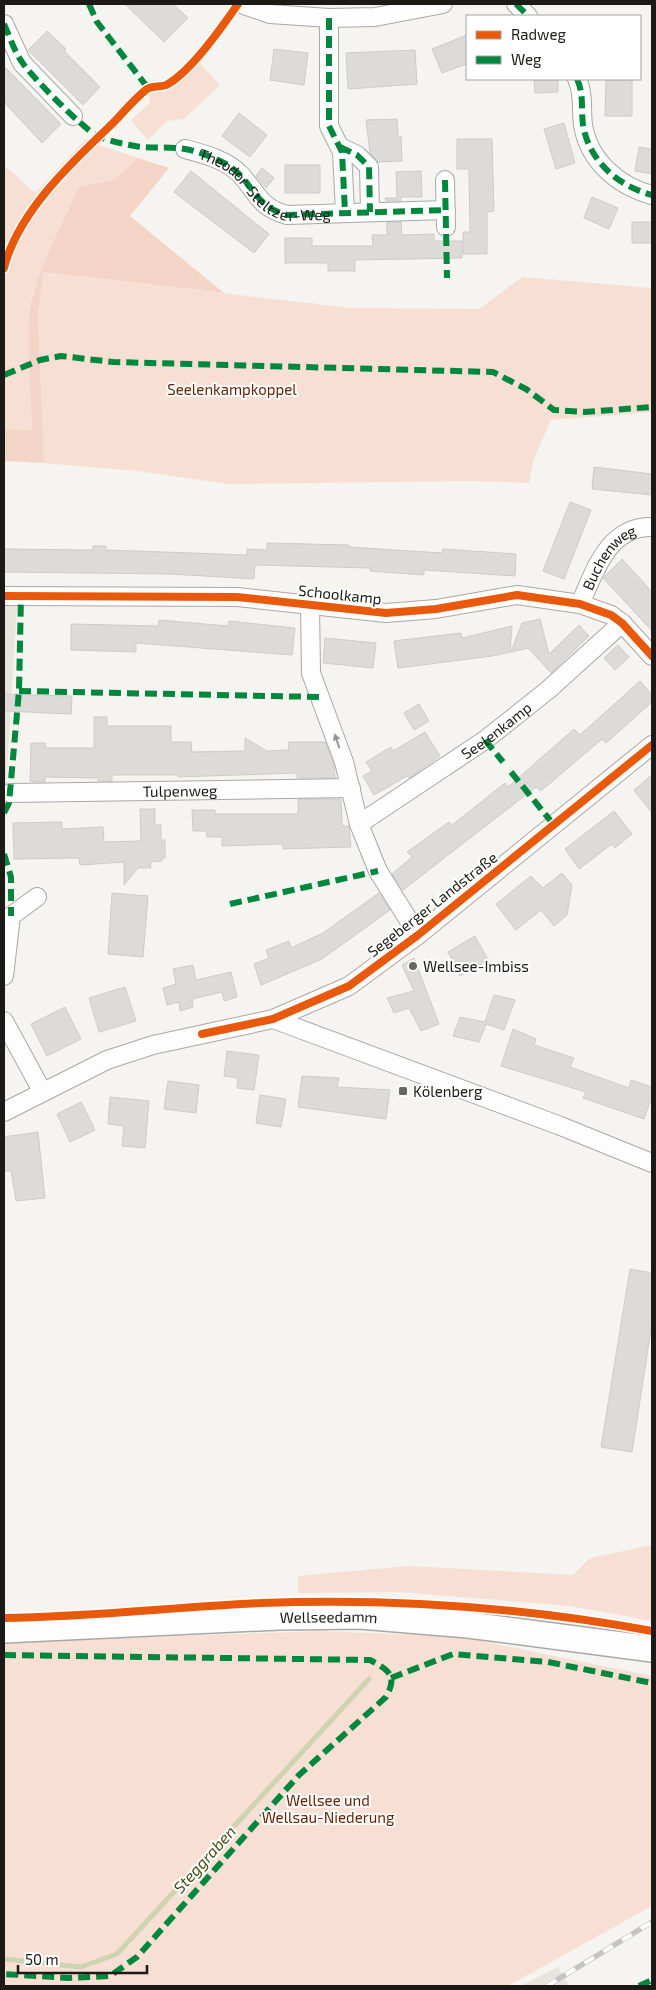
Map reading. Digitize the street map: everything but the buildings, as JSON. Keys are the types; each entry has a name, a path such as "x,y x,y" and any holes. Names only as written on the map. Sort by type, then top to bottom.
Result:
{"main road":[{"name":"Wellseedamm","path":"4,1630 279,1617 360,1616 468,1625 652,1649"}],"street":[{"path":"241,4 270,14 329,18 375,17 443,4"},
{"path":"295,4 329,18"},
{"path":"516,4 527,15"},
{"name":"Theodor-Steltzer-Weg","path":"329,18 329,126 340,146 345,212"},
{"path":"4,24 22,63 73,116"},
{"path":"577,80 582,97 583,124 589,146 602,166 619,181 635,190 652,195"},
{"path":"340,146 357,156 369,167 370,212"},
{"name":"Theodor-Steltzer-Weg","path":"185,149 227,164 241,175 264,205 274,212 287,215 370,212 446,219 445,180"},
{"name":"Buchenweg","path":"580,604 602,554 621,536 652,527"},
{"name":"Schoolkamp","path":"4,596 237,597 386,613 436,609 517,595 580,604 610,615 622,623 652,656"},
{"path":"310,605 308,626 311,673 332,726 351,788 359,824 378,872 418,935"},
{"name":"Seelenkamp","path":"359,824 485,740 548,690 622,623"},
{"name":"Segeberger Landstraße","path":"4,1112 42,1091 107,1060 153,1045 273,1019 349,986 418,935 652,745"},
{"name":"Tulpenweg","path":"10,793 351,788"},
{"path":"4,976 12,916 37,897"},
{"path":"273,1019 549,1122 652,1163"},
{"path":"4,1021 42,1091"}],"shaded area":[{"path":"138,158 169,168 130,216 224,293 43,272 38,315 44,463 4,461 4,429 32,430 29,323 34,292 49,252 79,187 115,179"},
{"path":"4,606 17,606 5,804 4,804"},
{"path":"558,1967 569,1985 521,1986"}],"green space":[{"path":"198,61 220,85 184,119 167,121 148,140 131,120 150,103 149,91 172,87"},
{"name":"Seelenkampkoppel","path":"85,140 138,158 115,179 79,187 43,272 351,308 479,309 522,277 652,288 652,412 551,420 533,461 529,483 471,481 228,484 138,471 44,463 38,315 42,274 33,293 32,430 4,429 4,165 35,193"},
{"path":"652,1545 652,1621 570,1606 399,1592 298,1593 298,1576 408,1566 573,1575 590,1558"},
{"name":"Wellsee und Wellsau-Niederung","path":"322,1631 462,1637 652,1676 652,1906 508,1986 4,1986 4,1642"}],"waterway":[{"name":"Steggraben","path":"4,1959 81,1967 117,1954 369,1679"}],"railway":[{"path":"547,1986 652,1922"}],"marked path":[{"path":"89,4 97,22 148,88"},
{"path":"516,4 527,15"},
{"path":"329,18 329,126 342,152 345,212"},
{"path":"4,24 17,53 27,69 58,102 91,132 102,138 126,144 141,147 185,149 210,156 233,169 259,198 275,211 287,215 446,210"},
{"path":"577,80 586,138 599,161 617,178 640,191 652,195"},
{"path":"340,147 357,155 369,167 370,212"},
{"path":"445,180 447,278"},
{"path":"4,375 40,360 61,356 113,362 493,372 526,389 554,410 585,412 652,407"},
{"path":"4,813 9,803 19,691 21,596"},
{"path":"19,691 320,697"},
{"path":"485,740 503,762"},
{"path":"511,772 554,825"},
{"path":"4,854 11,877 11,916"},
{"path":"230,904 378,871"},
{"path":"391,1678 453,1654 548,1662 652,1683"},
{"path":"4,1655 370,1660 387,1671 391,1679 390,1690 386,1697 299,1775 137,1957 110,1976 69,1978 4,1974"},
{"path":"639,1986 652,1980"}],"cycle path":[{"path":"4,268 11,247 21,227 48,190 142,93 149,88 168,84 187,69 238,4"},
{"path":"4,596 237,597 386,613 436,609 517,595 580,604 611,615 622,623 652,656"},
{"path":"202,1034 273,1019 349,986 418,935 652,745"},
{"path":"4,1618 68,1616 261,1603 359,1602 408,1603 506,1610 652,1631"}],"place":[{"name":"Wellsee-Imbiss","path":"413,966"},
{"name":"Kölenberg","path":"403,1091"}]}
